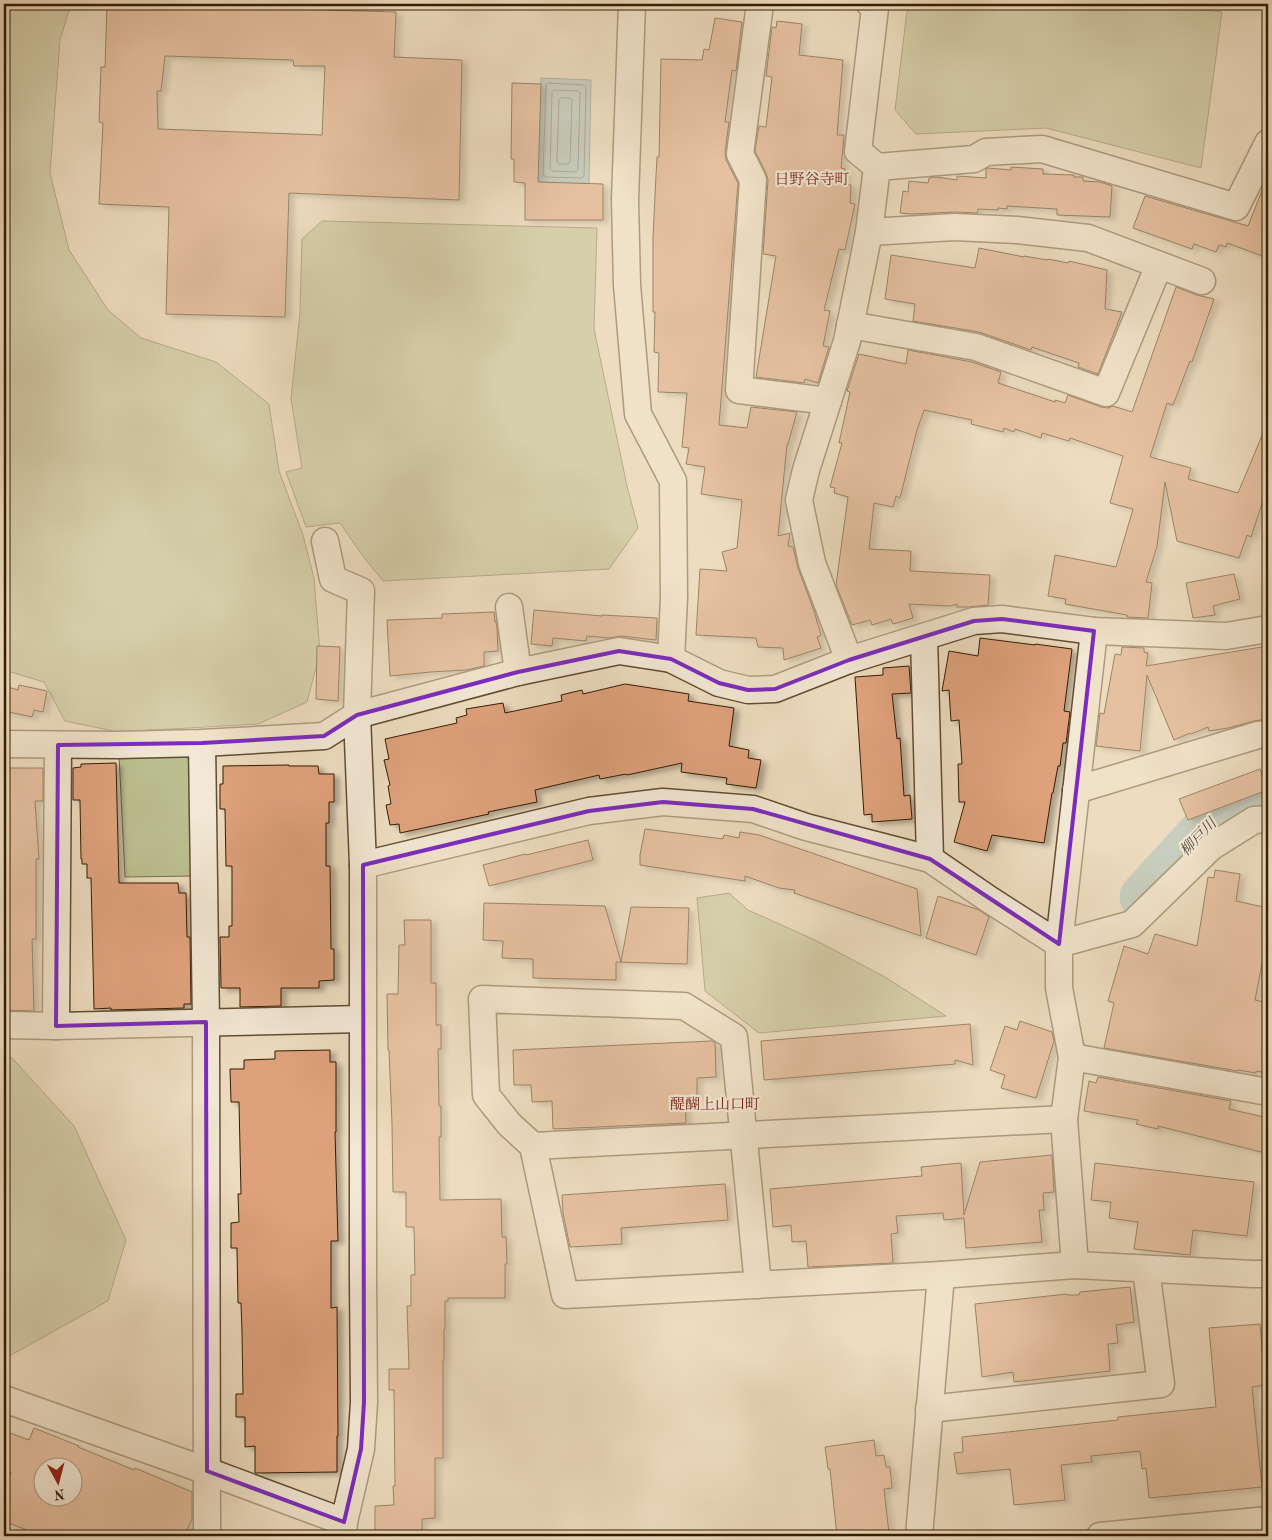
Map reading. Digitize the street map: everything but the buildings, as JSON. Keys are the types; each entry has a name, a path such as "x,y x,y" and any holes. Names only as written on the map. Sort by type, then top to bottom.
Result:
{"street":[{"path":"632,4 625,200 627,285 638,414 674,482 674,598 671,659"},
{"path":"760,4 740,154 753,180 739,390 828,401"},
{"path":"870,4 875,8 858,150 877,167 974,159 986,152 1042,149 1236,207 1268,142"},
{"path":"849,660 812,563 799,500 806,470 847,341 869,232 877,167"},
{"path":"869,232 955,228 1017,230 1088,238 1202,281"},
{"path":"850,325 976,347 1106,393 1159,265"},
{"path":"4,1400 207,1471 343,1529 361,1449 364,1402 363,866 357,715 361,591 333,579 325,540"},
{"path":"509,607 518,672"},
{"path":"4,744 118,746 324,736 357,715 518,672 619,651 671,659 719,683 748,690 775,689 849,660 974,621 1002,619 1094,631 1226,636 1268,629"},
{"path":"1075,1265 1064,1119 1072,1057 1059,988 1060,944 1094,631"},
{"path":"924,636 930,859"},
{"path":"1076,790 1258,735 1268,734"},
{"path":"202,743 206,1022 207,1536"},
{"path":"56,1026 58,745"},
{"path":"363,866 588,812 663,802 752,810 806,827 930,859 1060,944 1132,924 1211,848 1254,820 1268,819"},
{"path":"758,1285 734,1037 684,1006 482,999 486,1095 509,1124 533,1146 565,1295 758,1285 941,1275 1075,1265 1268,1274"},
{"path":"4,1025 56,1026 362,1019"},
{"path":"1072,1057 1268,1092"},
{"path":"533,1146 1064,1119"},
{"path":"929,1409 1161,1384 1146,1269"},
{"path":"919,1536 941,1275"},
{"path":"1100,1536 1268,1520"}],"highlighted area":[{"path":"1002,619 1094,631 1059,944 930,859 753,809 663,802 589,811 363,865 364,1402 361,1449 344,1522 207,1471 206,1022 56,1026 58,745 202,743 324,736 357,715 518,672 619,651 671,659 719,683 748,690 775,689 849,660 974,621"}],"green space":[{"path":"4,4 71,4 60,40 50,173 69,250 108,310 141,338 216,362 269,404 279,471 303,535 314,578 320,653 307,702 258,724 118,732 65,721 44,682 4,670"},
{"path":"914,4 1195,4 1195,9 1222,12 1201,168 1046,128 916,134 895,110 907,11"},
{"path":"322,221 597,228 594,329 627,486 638,528 609,569 383,581 340,523 306,527 286,472 302,468 291,399 300,313 302,239"},
{"path":"180,752 191,761 194,876 125,877 119,755"},
{"path":"729,893 748,910 817,941 885,977 946,1016 759,1033 705,991 697,898"},
{"path":"4,1056 12,1058 74,1126 126,1240 108,1301 4,1359"}],"water":[{"path":"541,78 591,80 589,184 538,182"}],"waterway":[{"name":"柳戸川","path":"1144,897 1211,824 1229,810 1268,802"}],"district":[{"name":"日野谷寺町","path":"812,180"},
{"name":"醍醐上山口町","path":"715,1105"}]}
